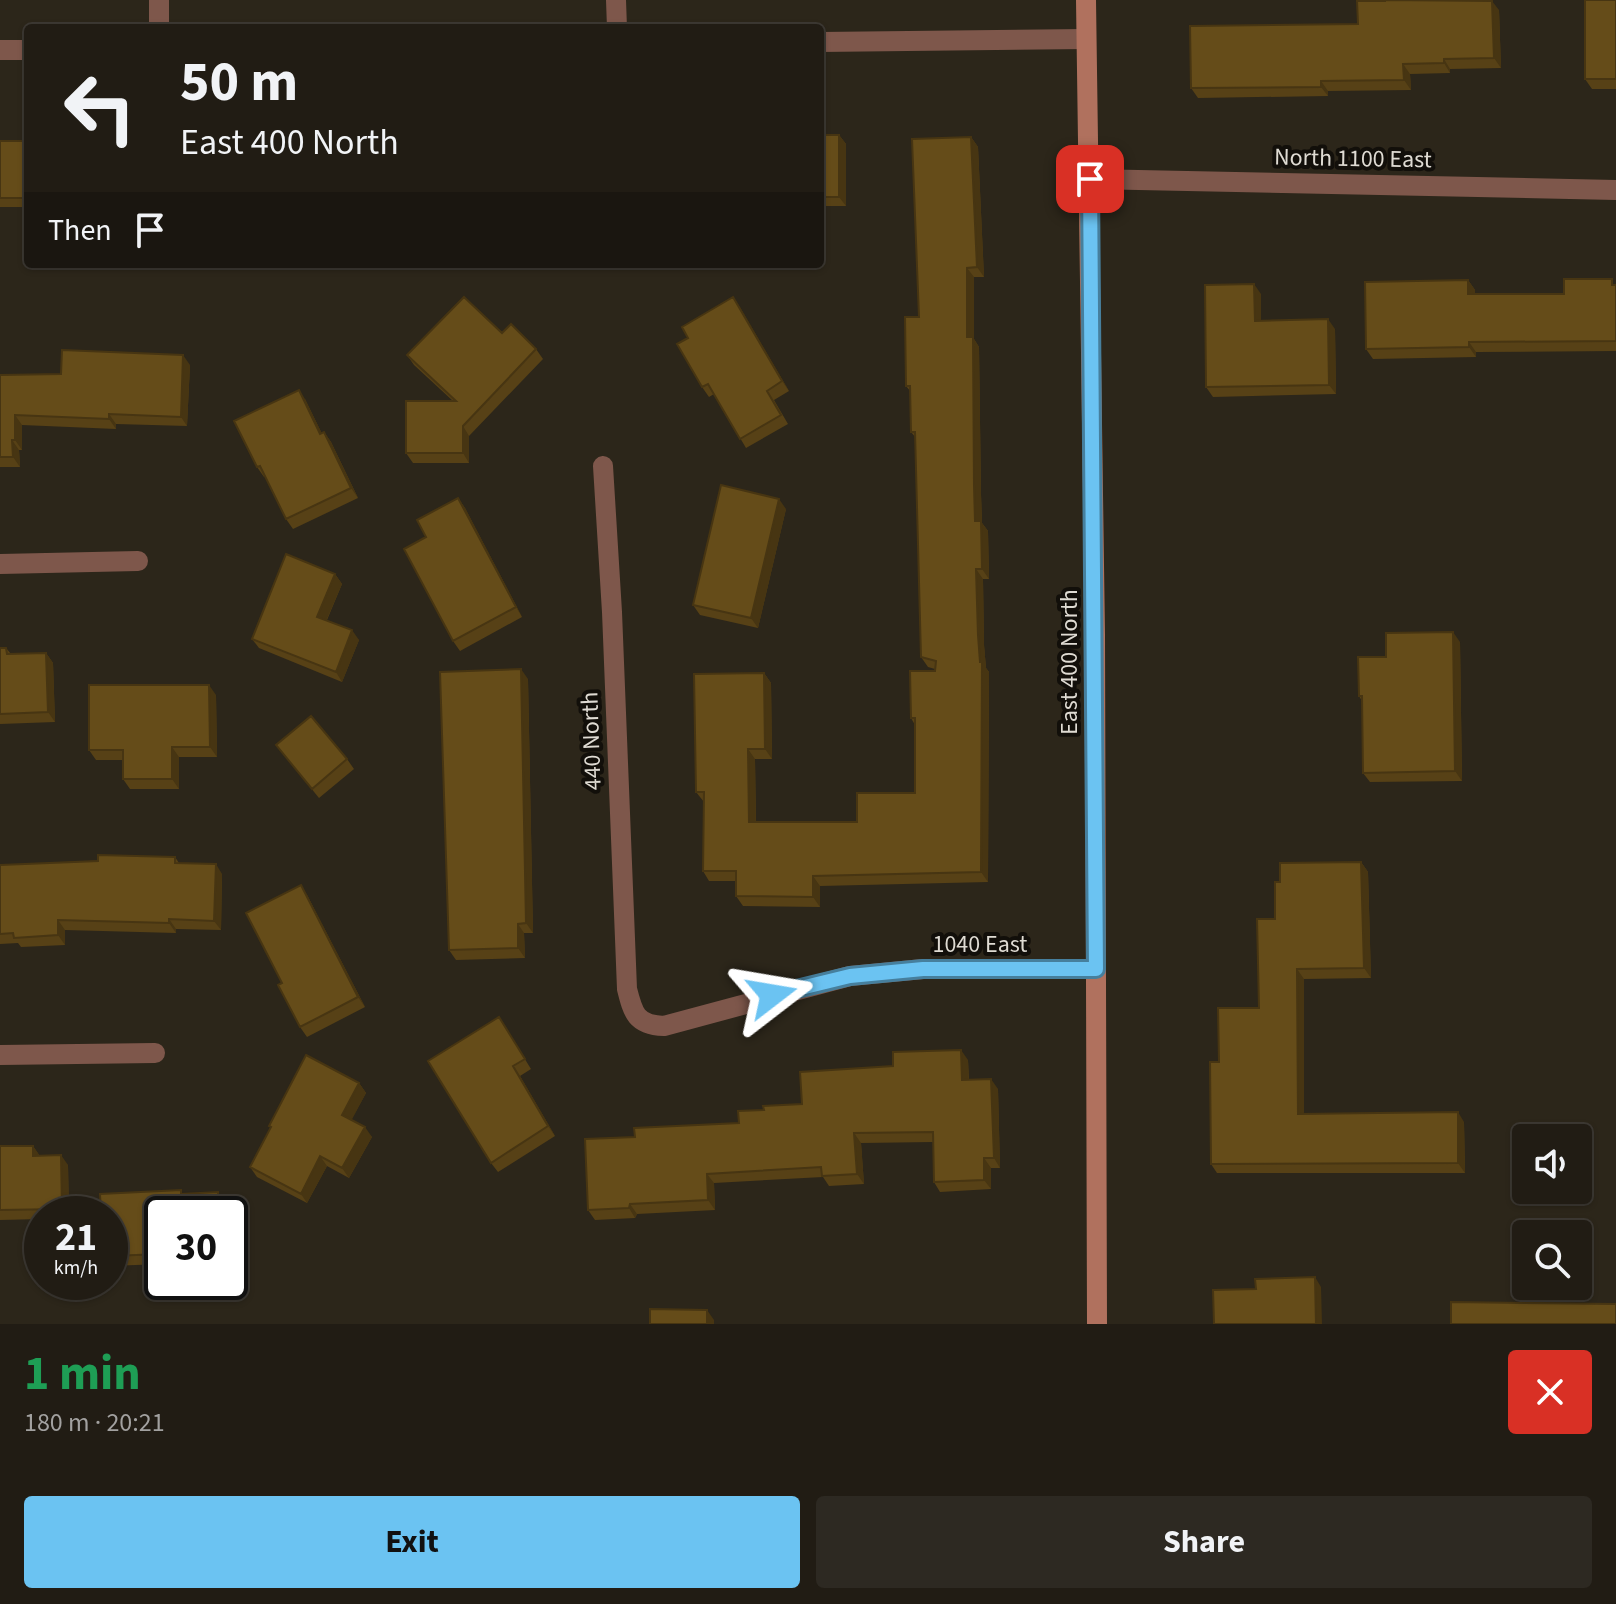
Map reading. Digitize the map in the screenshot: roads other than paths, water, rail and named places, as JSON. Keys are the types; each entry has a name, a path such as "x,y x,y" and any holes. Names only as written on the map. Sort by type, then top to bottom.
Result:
{"street":[{"path":"159,0 159,24"},
{"path":"616,0 617,24"},
{"name":"East 400 North","path":"1086,0 1090,179 1097,1324"},
{"path":"824,42 1086,39"},
{"path":"0,50 24,50"},
{"name":"North 1100 East","path":"1090,179 1616,190"},
{"name":"440 North","path":"603,466 627,989 634,1014"},
{"path":"0,564 138,561"},
{"name":"1040 East","path":"634,1014 649,1025 664,1026 850,976 923,969 1096,969"},
{"path":"0,1055 155,1053"}]}
